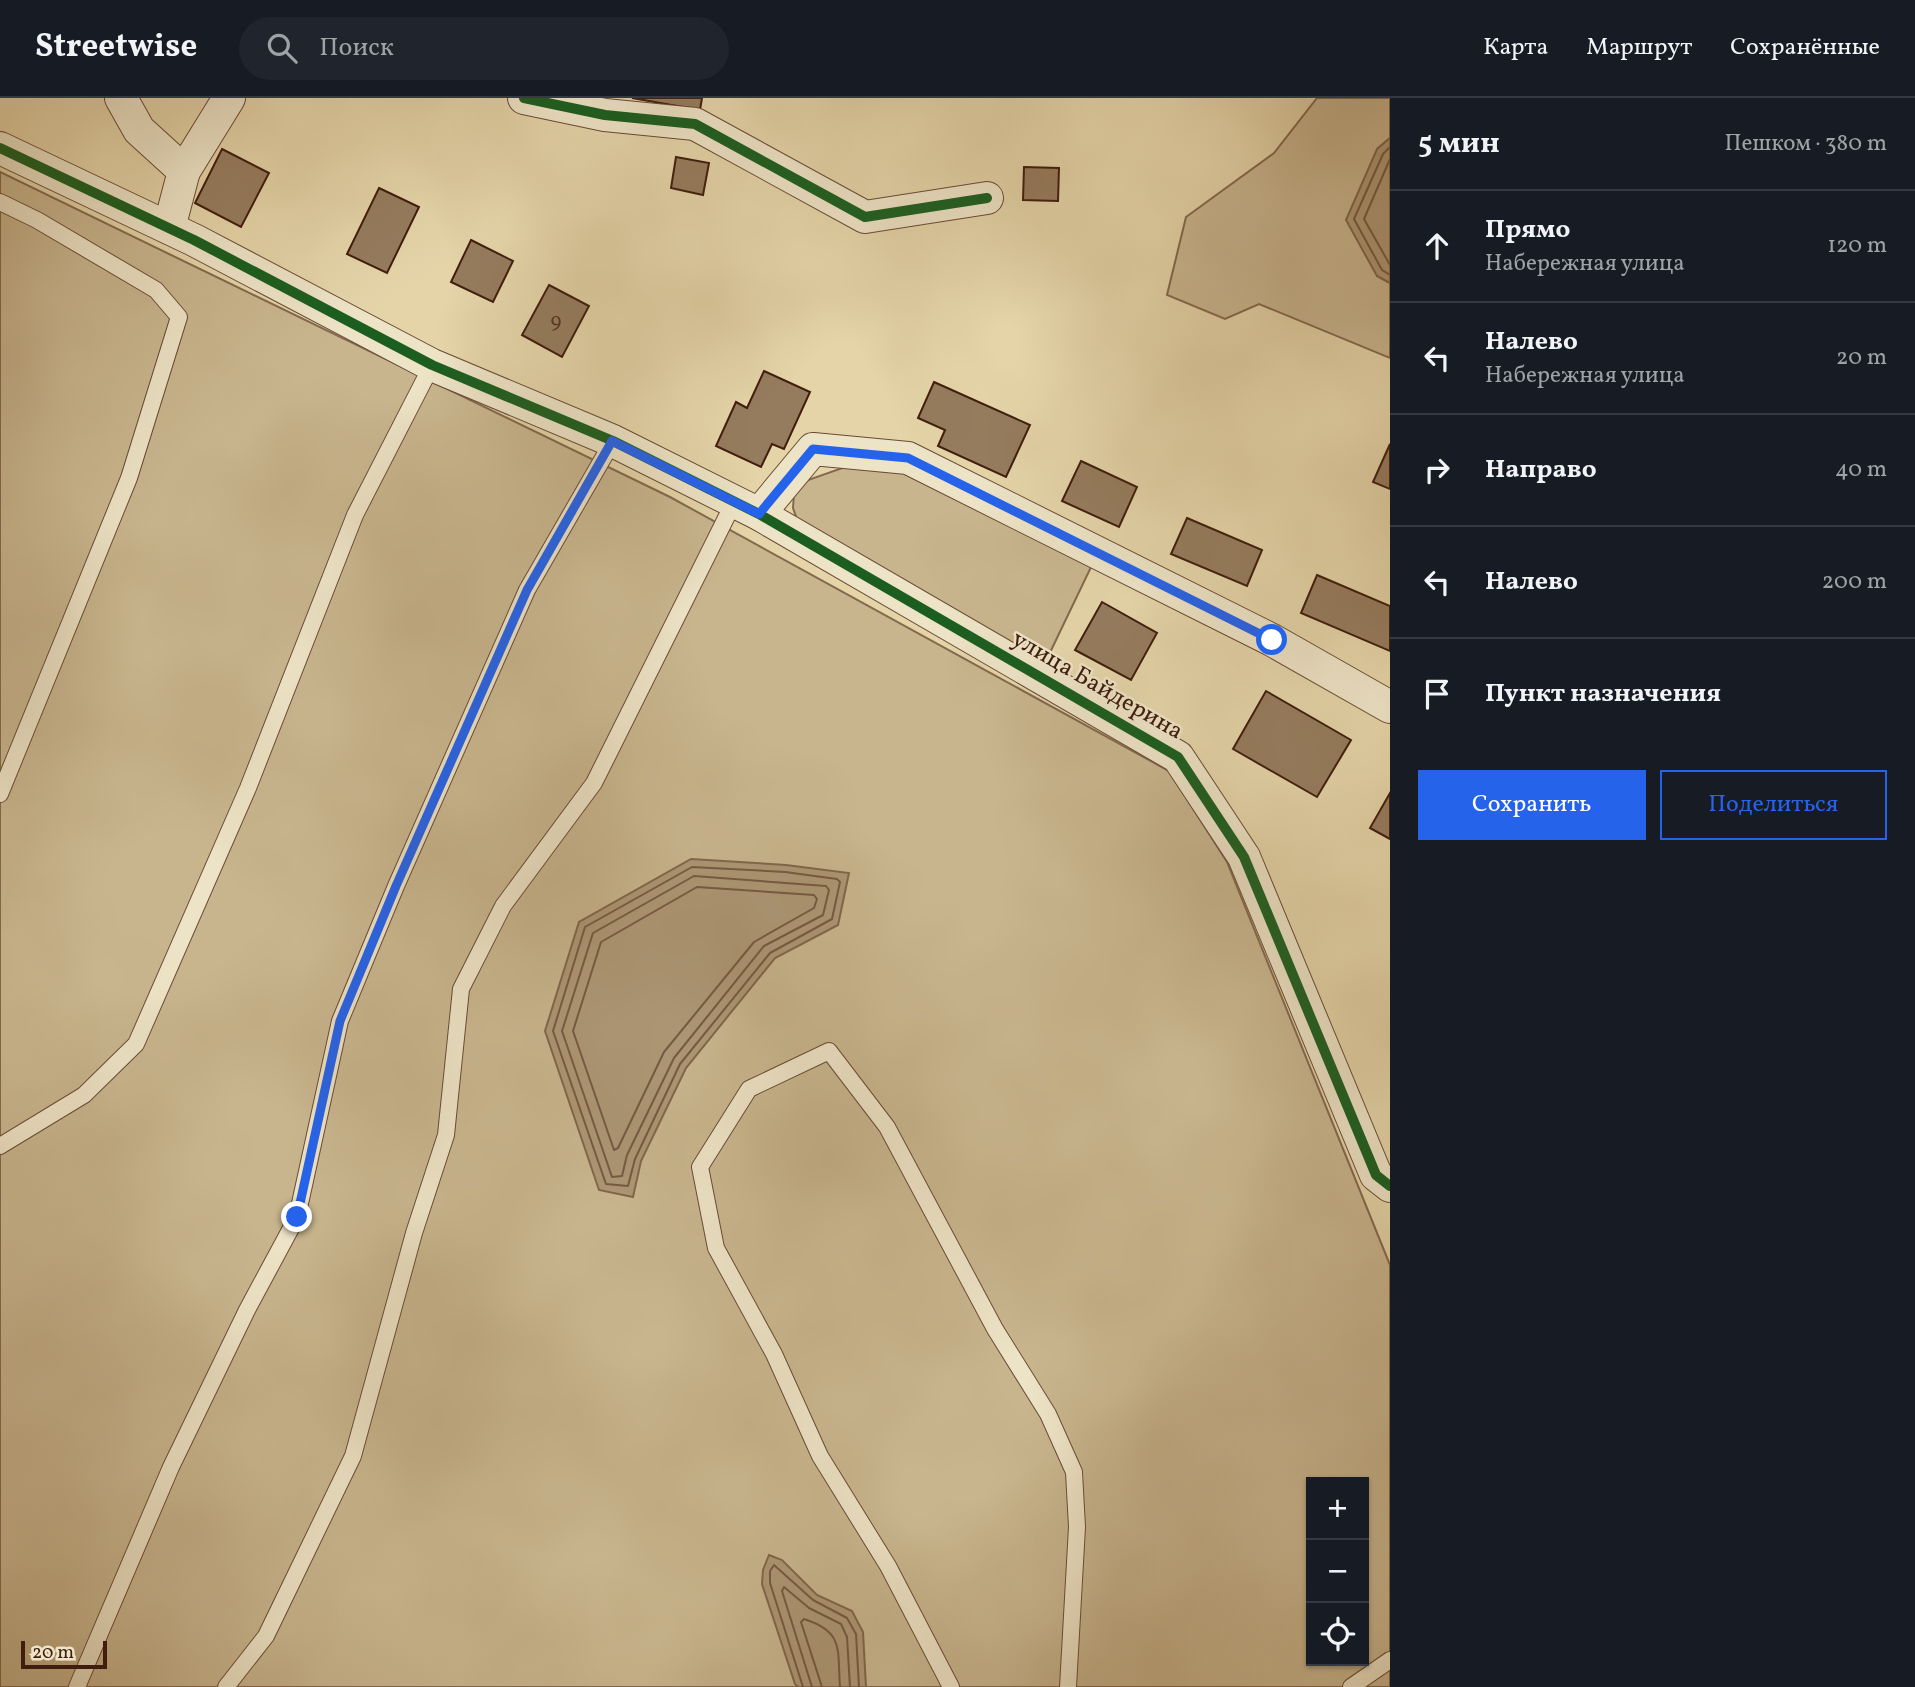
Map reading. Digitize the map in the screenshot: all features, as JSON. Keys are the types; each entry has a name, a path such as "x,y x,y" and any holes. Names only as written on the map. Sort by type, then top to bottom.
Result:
{"street":[{"path":"121,98 139,130 184,171"},
{"path":"169,228 184,171 229,98"},
{"path":"524,98 605,115 695,124 865,217 987,198"},
{"name":"улица Байдерина","path":"0,148 169,228 432,365 612,441 746,508 1178,757 1244,857 1376,1175 1390,1186"},
{"path":"746,508 813,449 908,458 1272,640 1390,708"}],"lane":[{"path":"0,202 37,220 156,290 178,317 130,478 0,794"},
{"path":"0,1146 84,1095 136,1044 248,788 355,515 432,365"},
{"path":"77,1687 171,1467 247,1310 297,1217 340,1021 396,886 527,590 612,441"},
{"path":"235,1684 266,1636 353,1456 414,1233 446,1135 461,989 503,906 594,783 746,508"},
{"path":"951,1687 888,1566 820,1456 774,1354 716,1248 700,1167 749,1089 829,1051 887,1127 995,1329 1048,1414 1074,1472 1077,1527 1068,1687"},
{"path":"1351,1687 1390,1660"}],"shaded area":[{"path":"1317,98 1390,98 1390,138 1377,149 1377,276 1390,283 1390,358 1259,304 1225,319 1167,295 1186,217 1274,153"},
{"path":"0,172 670,497 1169,771 1227,862 1390,1265 1390,1687 0,1687"},
{"path":"848,466 905,469 1093,563 1044,665 800,528 793,508 794,493 808,480"}],"water":[{"path":"1390,138 1390,283 1377,276 1346,220 1377,149"},
{"path":"691,859 786,865 849,873 838,925 775,958 686,1068 641,1161 633,1197 599,1190 545,1031 579,922"},
{"path":"769,1555 782,1560 817,1595 852,1611 863,1632 866,1687 798,1687 795,1684 762,1584 763,1570"}],"building":[{"path":"632,98 702,98 700,110"},
{"path":"222,149 269,173 241,227 195,203"},
{"path":"676,157 709,163 703,195 671,188"},
{"path":"1024,167 1059,168 1058,201 1023,200"},
{"path":"379,188 419,207 387,273 347,254"},
{"path":"471,240 513,261 493,302 451,282"},
{"path":"549,285 589,306 562,357 522,335"},
{"path":"764,371 810,392 784,449 772,444 761,467 716,446 736,402 747,408"},
{"path":"934,382 1030,425 1006,477 938,446 945,430 918,418"},
{"path":"1390,444 1390,489 1373,482"},
{"path":"1081,461 1137,487 1119,527 1062,501"},
{"path":"1187,518 1262,550 1247,586 1171,554"},
{"path":"1317,575 1390,606 1390,651 1301,613"},
{"path":"1102,602 1157,633 1131,680 1075,650"},
{"path":"1266,691 1351,740 1317,797 1233,749"},
{"path":"1390,793 1390,839 1370,828"}],"cycle path":[{"path":"524,98 605,115 695,124 865,217 987,198"},
{"path":"0,148 194,240 432,365 613,441 759,514 1178,757 1244,857 1376,1175 1390,1186"}],"route":[{"path":"297,1217 340,1021 396,886 527,590 612,441 759,514 813,449 908,458 1272,640"}]}
